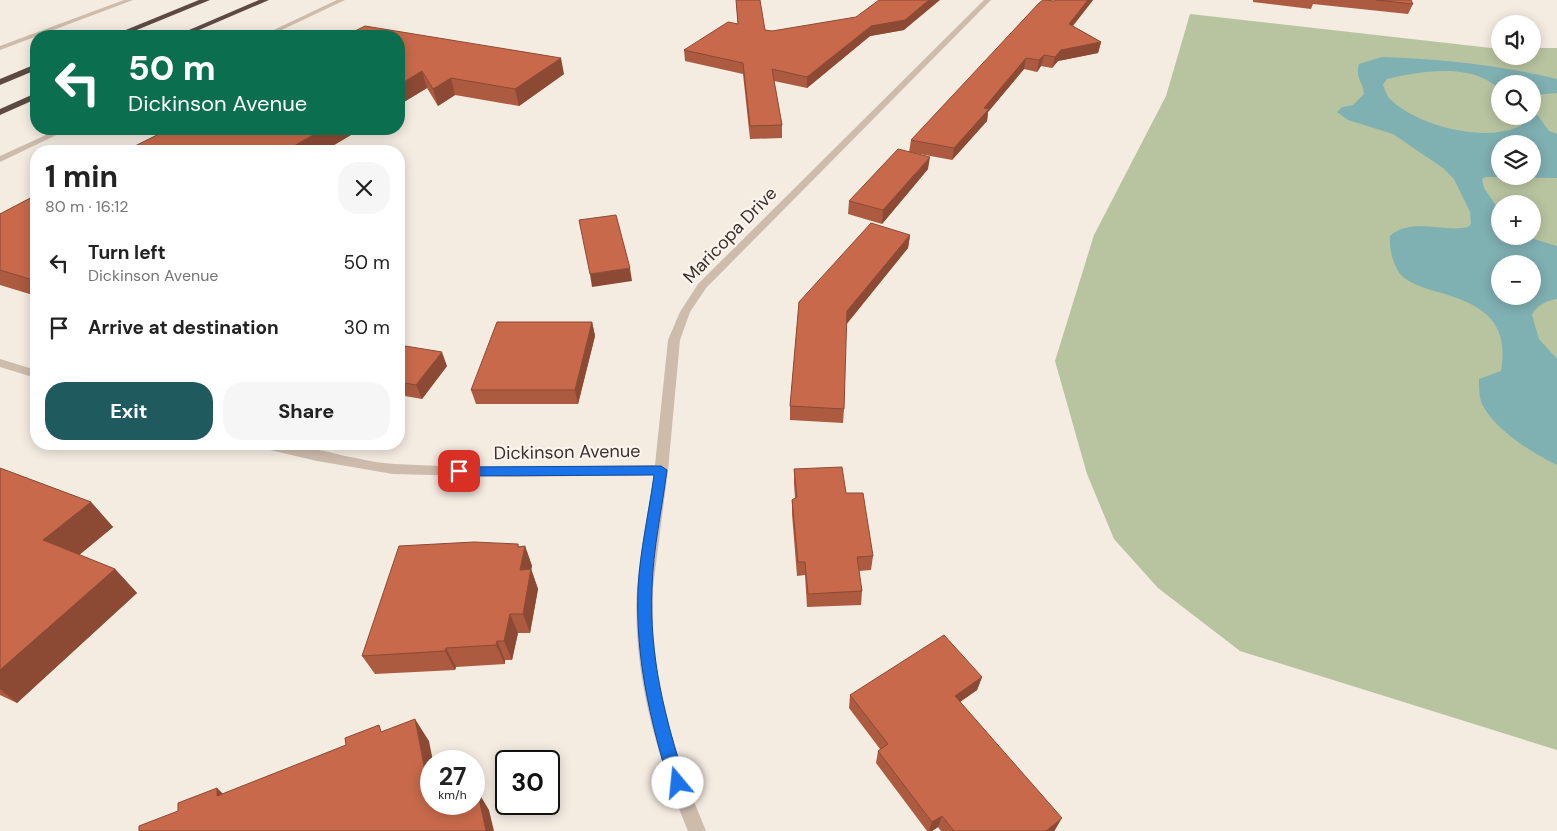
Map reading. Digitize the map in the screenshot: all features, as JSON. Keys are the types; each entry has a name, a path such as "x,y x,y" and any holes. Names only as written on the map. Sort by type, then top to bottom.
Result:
{"highway":[{"path":"130,30 206,0"},
{"path":"194,30 265,0"},
{"path":"0,82 30,70"},
{"path":"0,112 30,99"}],"street":[{"path":"49,30 130,0"},
{"path":"277,30 342,0"},
{"name":"Maricopa Drive","path":"697,831 678,783 661,729 650,678 645,630 645,587 661,470 674,340 685,312 702,286 988,0"},
{"path":"0,48 30,37"},
{"path":"30,145 52,135"},
{"path":"0,159 30,145"},
{"path":"0,363 30,372"},
{"name":"Dickinson Avenue","path":"292,450 393,469 510,472 661,470"}],"green space":[{"path":"1190,14 1491,48 1491,65 1541,65 1541,48 1557,48 1557,750 1240,651 1158,588 1114,539 1087,474 1055,361 1094,235 1166,96"}],"water":[{"path":"1382,57 1426,59 1492,66 1539,75 1491,75 1491,83 1476,75 1446,71 1415,73 1387,79 1383,85 1389,97 1402,109 1434,124 1453,129 1490,133 1522,125 1541,125 1541,120 1549,131 1557,134 1557,178 1541,178 1541,135 1491,135 1491,177 1482,179 1484,188 1491,198 1491,245 1541,245 1541,241 1557,246 1557,299 1541,305 1541,255 1491,255 1491,305 1541,305 1532,315 1539,339 1557,359 1557,465 1526,448 1506,432 1489,415 1482,403 1479,379 1501,371 1503,355 1502,341 1492,320 1473,305 1412,282 1402,276 1396,268 1391,252 1390,236 1398,230 1408,227 1468,227 1471,224 1470,212 1454,179 1443,168 1393,134 1348,120 1337,112 1342,107 1353,105 1364,94 1358,69 1359,64"},
{"path":"1541,75 1557,79 1557,93 1541,94"}],"building":[{"path":"736,0 760,0 765,30 772,31 856,17 879,0 929,0 905,20 871,26 807,77 772,69 782,125 750,126 743,63 684,50 728,22 738,24"},
{"path":"1043,0 1088,0 1069,24 1101,42 1061,50 1055,57 1044,55 1039,60 1026,58 984,108 989,109 954,148 911,140 1039,3"},
{"path":"1376,0 1411,0 1413,4"},
{"path":"365,26 390,30 357,30"},
{"path":"405,33 561,58 515,89 451,78 433,89 422,71 405,81"},
{"path":"157,135 313,135 296,145 137,145"},
{"path":"898,149 930,157 883,210 849,201"},
{"path":"30,198 30,279 0,270 0,214"},
{"path":"616,215 630,268 590,274 579,220"},
{"path":"871,223 910,235 847,311 844,409 790,406 799,302"},
{"path":"497,322 592,322 575,390 471,390"},
{"path":"405,346 442,352 416,385 405,383"},
{"path":"842,467 846,493 863,493 873,556 857,557 862,591 808,594 805,562 798,562 792,500 797,497 794,469"},
{"path":"0,468 91,502 43,540 115,569 0,670"},
{"path":"474,542 518,544 518,547 525,546 520,570 531,569 523,614 510,614 504,641 497,641 496,645 446,648 445,651 362,656 399,546"},
{"path":"944,635 982,677 955,696 1062,818 1046,831 954,831 942,816 932,822 878,751 888,744 850,695"},
{"path":"415,719 421,750 420,815 482,815 486,831 139,831 139,826 178,811 178,803 217,788 217,796 346,745 345,738 379,725 381,732"}],"route":[{"path":"459,471 661,470 645,587 645,630 650,678 661,729 678,783"}]}
